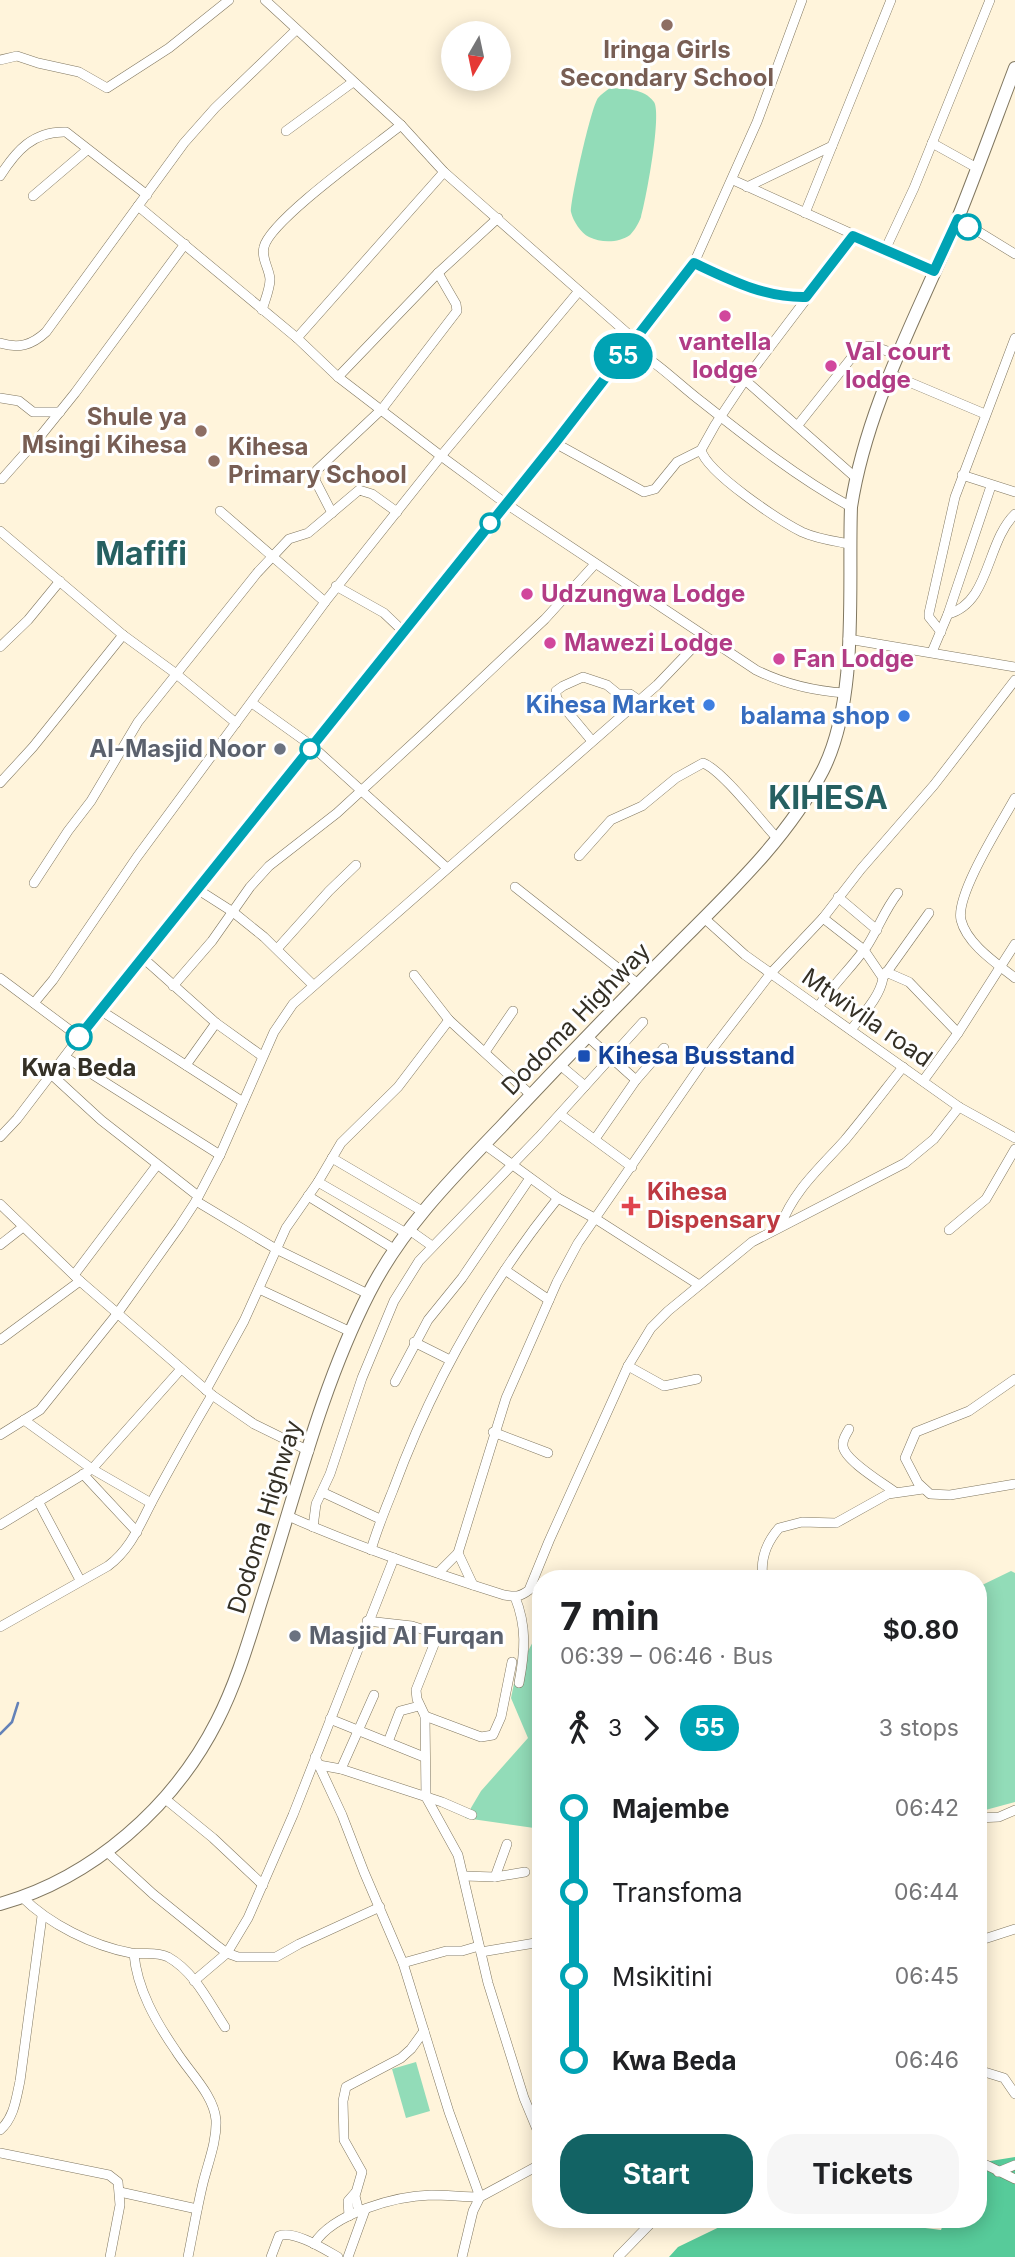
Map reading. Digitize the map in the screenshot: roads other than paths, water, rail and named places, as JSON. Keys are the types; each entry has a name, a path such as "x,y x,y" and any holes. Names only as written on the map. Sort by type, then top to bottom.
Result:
{"highway":[{"name":"Dodoma Highway","path":"0,1904 70,1876 106,1851 149,1814 185,1773 200,1752 230,1692 327,1390 368,1294 394,1249 422,1211 484,1144 750,871 810,793 836,741 845,693 851,508 856,478 890,374 958,219 1015,68"}],"street":[{"path":"0,60 20,57 79,72 107,88 169,48 229,0"},
{"path":"265,0 401,125 444,172 579,291 643,354 808,482 851,508"},
{"path":"0,1137 555,443 694,263 757,122 802,0"},
{"path":"805,213 891,0"},
{"path":"885,250 914,188 990,0"},
{"path":"0,343 12,347 23,346 35,342 46,332 184,144 215,108 296,30"},
{"path":"286,131 353,82"},
{"path":"262,310 270,282 264,246 271,232 304,201 401,125"},
{"path":"0,176 13,154 23,145 48,134 66,132 147,195"},
{"path":"932,143 977,168"},
{"path":"747,187 771,173 832,146"},
{"path":"33,196 88,150"},
{"path":"297,338 444,172"},
{"path":"733,180 934,271"},
{"path":"138,206 297,338 338,377 505,503 703,637 775,680 809,689 845,693"},
{"path":"338,377 438,273 498,218"},
{"path":"958,219 1015,254"},
{"path":"555,443 644,492 655,489 677,462 701,450 744,380 853,236"},
{"path":"2,478 43,434 185,244"},
{"path":"694,263 746,287 780,296 806,297"},
{"path":"332,513 315,480 317,470 382,409 457,311 456,304 438,273"},
{"path":"34,1003 53,980 136,857 325,601 440,456 579,291"},
{"path":"941,632 929,617 929,613 955,496 1015,338"},
{"path":"798,425 860,347 873,346 898,355"},
{"path":"890,374 985,414"},
{"path":"744,380 856,478"},
{"path":"0,398 19,401 30,412 43,434"},
{"path":"30,412 60,412"},
{"path":"701,450 704,457 729,482 784,521 815,537 850,544"},
{"path":"962,475 1015,492"},
{"path":"932,652 948,614 991,486"},
{"path":"34,883 91,801 128,736 175,673 271,556 289,539 308,533 355,492 362,490 397,512"},
{"path":"220,511 325,601"},
{"path":"948,614 961,609 975,594 999,534 1015,514"},
{"path":"0,531 123,635 236,723"},
{"path":"173,986 212,941 268,866 329,819 530,634 595,564"},
{"path":"0,648 60,582"},
{"path":"337,586 384,613 404,632"},
{"path":"0,783 33,747 123,635"},
{"path":"0,1435 40,1409 117,1314 197,1199 220,1155 262,1056 293,1004 640,701 703,637"},
{"path":"848,639 1015,667"},
{"path":"592,741 557,699 558,689 586,677 607,685 618,694 630,694 640,701"},
{"path":"438,1573 458,1553 494,1432 523,1356 566,1263 710,1052 771,973 823,918 934,785 1015,680"},
{"path":"252,703 313,746 447,868"},
{"path":"579,856 611,820 642,806 676,778 703,763 711,766 726,781 776,837"},
{"path":"1015,798 968,886 961,909 961,920 971,939 1015,978"},
{"path":"277,949 356,865"},
{"path":"515,887 638,984"},
{"path":"197,889 233,912 277,949 313,985"},
{"path":"818,1007 864,950 898,893"},
{"path":"838,897 877,930"},
{"path":"851,1030 881,988 885,975 929,913"},
{"name":"Mtwivila road","path":"704,918 745,955 818,1007 960,1107 1015,1138"},
{"path":"823,918 864,950 885,975 909,982 958,1033"},
{"path":"923,1081 958,1033 1015,944"},
{"path":"143,958 216,1023 262,1056"},
{"path":"414,975 449,1020 531,1095"},
{"path":"0,978 79,1037"},
{"path":"100,1010 243,1102"},
{"path":"485,1052 513,1011"},
{"path":"0,1627 121,1556 209,1393 286,1228 341,1143 398,1087 449,1020"},
{"path":"313,1527 313,1516 362,1378 394,1301 419,1261 561,1115 643,1022"},
{"path":"186,1065 216,1023"},
{"path":"588,1037 636,1080"},
{"path":"595,1139 636,1080 664,1048"},
{"path":"65,1057 220,1155"},
{"path":"561,1065 585,1086"},
{"path":"780,1227 788,1206 798,1191 846,1139 903,1067"},
{"path":"52,1075 197,1199 276,1249 368,1294"},
{"path":"538,1570 628,1366 651,1328 752,1242 905,1163 934,1139 960,1107"},
{"path":"561,1115 632,1167"},
{"path":"484,1144 558,1198 699,1285"},
{"path":"949,1230 986,1199 1015,1149"},
{"path":"332,1157 422,1211"},
{"path":"0,1340 77,1278 157,1165"},
{"path":"395,1381 414,1342 435,1310 462,1278 530,1178"},
{"path":"318,1182 432,1246"},
{"path":"308,1196 394,1249"},
{"path":"371,1550 380,1519 435,1388 505,1270 558,1198"},
{"path":"0,1204 77,1278 209,1393 254,1424 309,1451"},
{"path":"0,1245 23,1227"},
{"path":"505,1270 549,1300"},
{"path":"259,1289 351,1332"},
{"path":"414,1342 450,1360"},
{"path":"628,1366 664,1386 696,1379"},
{"path":"0,1525 88,1472 181,1369"},
{"path":"1015,1379 970,1411 916,1432 905,1458 923,1489 930,1494 950,1494 1015,1484"},
{"path":"24,1420 88,1472 136,1532"},
{"path":"849,1429 844,1440 845,1452 895,1492"},
{"path":"494,1432 548,1453"},
{"path":"88,1472 151,1503"},
{"path":"763,1570 766,1548 779,1528 802,1522 836,1523 888,1494 923,1489"},
{"path":"322,1492 380,1519"},
{"path":"38,1501 80,1580"},
{"path":"288,1516 371,1550 515,1597 529,1590 532,1583"},
{"path":"458,1553 473,1585"},
{"path":"194,1981 227,1953 248,1918 317,1761 330,1718 394,1558"},
{"path":"515,1597 526,1639 519,1683"},
{"path":"368,1621 412,1626 434,1633 437,1637 416,1690 419,1706 425,1716 426,1797 458,1855 488,1983 532,2118"},
{"path":"425,1716 481,1737 492,1735 501,1717 512,1662"},
{"path":"341,1769 374,1695"},
{"path":"388,1742 400,1711 419,1706"},
{"path":"330,1718 424,1757"},
{"path":"317,1761 472,1815"},
{"path":"317,1761 403,1963 449,2112 480,2197 473,2211 461,2257"},
{"path":"164,1798 213,1838 262,1885"},
{"path":"987,1818 999,1817 1015,1810"},
{"path":"495,1877 507,1844"},
{"path":"106,1851 153,1894 227,1953 250,1958 276,1957 380,1907"},
{"path":"464,1876 495,1877 525,1872"},
{"path":"22,1897 42,1916 73,1932 134,1954 166,1956 182,1967 194,1981 225,2028"},
{"path":"0,2130 8,2123 15,2107 42,1916"},
{"path":"987,1938 1015,1929"},
{"path":"403,1963 446,1951 532,1943"},
{"path":"134,1954 143,1993 175,2050 203,2090 216,2118 188,2257"},
{"path":"348,2257 358,2212 355,2193 362,2172 344,2140 343,2101 346,2087 401,2058 424,2031"},
{"path":"987,2073 1004,2078 1015,2094"},
{"path":"0,2153 109,2175 118,2182 120,2205 110,2257"},
{"path":"998,2172 1015,2165"},
{"path":"987,2166 1015,2179"},
{"path":"314,2244 327,2228 358,2212 418,2196 480,2197 532,2169"},
{"path":"120,2192 197,2209"},
{"path":"618,2257 647,2228"},
{"path":"271,2257 276,2240 281,2234 314,2244 338,2257"}],"waterway":[{"path":"0,1734 12,1722 18,1703"}],"place":[{"name":"Iringa Girls Secondary School","path":"667,25"},
{"name":"vantella lodge","path":"725,316"},
{"name":"Val court lodge","path":"831,366"},
{"name":"Shule ya Msingi Kihesa","path":"201,431"},
{"name":"Kihesa Primary School","path":"214,461"},
{"name":"Udzungwa Lodge","path":"527,594"},
{"name":"Mawezi Lodge","path":"550,643"},
{"name":"Fan Lodge","path":"779,659"},
{"name":"Kihesa Market","path":"709,705"},
{"name":"balama shop","path":"904,716"},
{"name":"Al-Masjid Noor","path":"280,749"},
{"name":"Kwa Beda","path":"79,1037"},
{"name":"Kihesa Busstand","path":"584,1056"},
{"name":"Kihesa Dispensary","path":"631,1206"},
{"name":"Masjid Al Furqan","path":"295,1636"}],"district":[{"name":"Mafifi","path":"141,554"},
{"name":"KIHESA","path":"828,798"}]}
